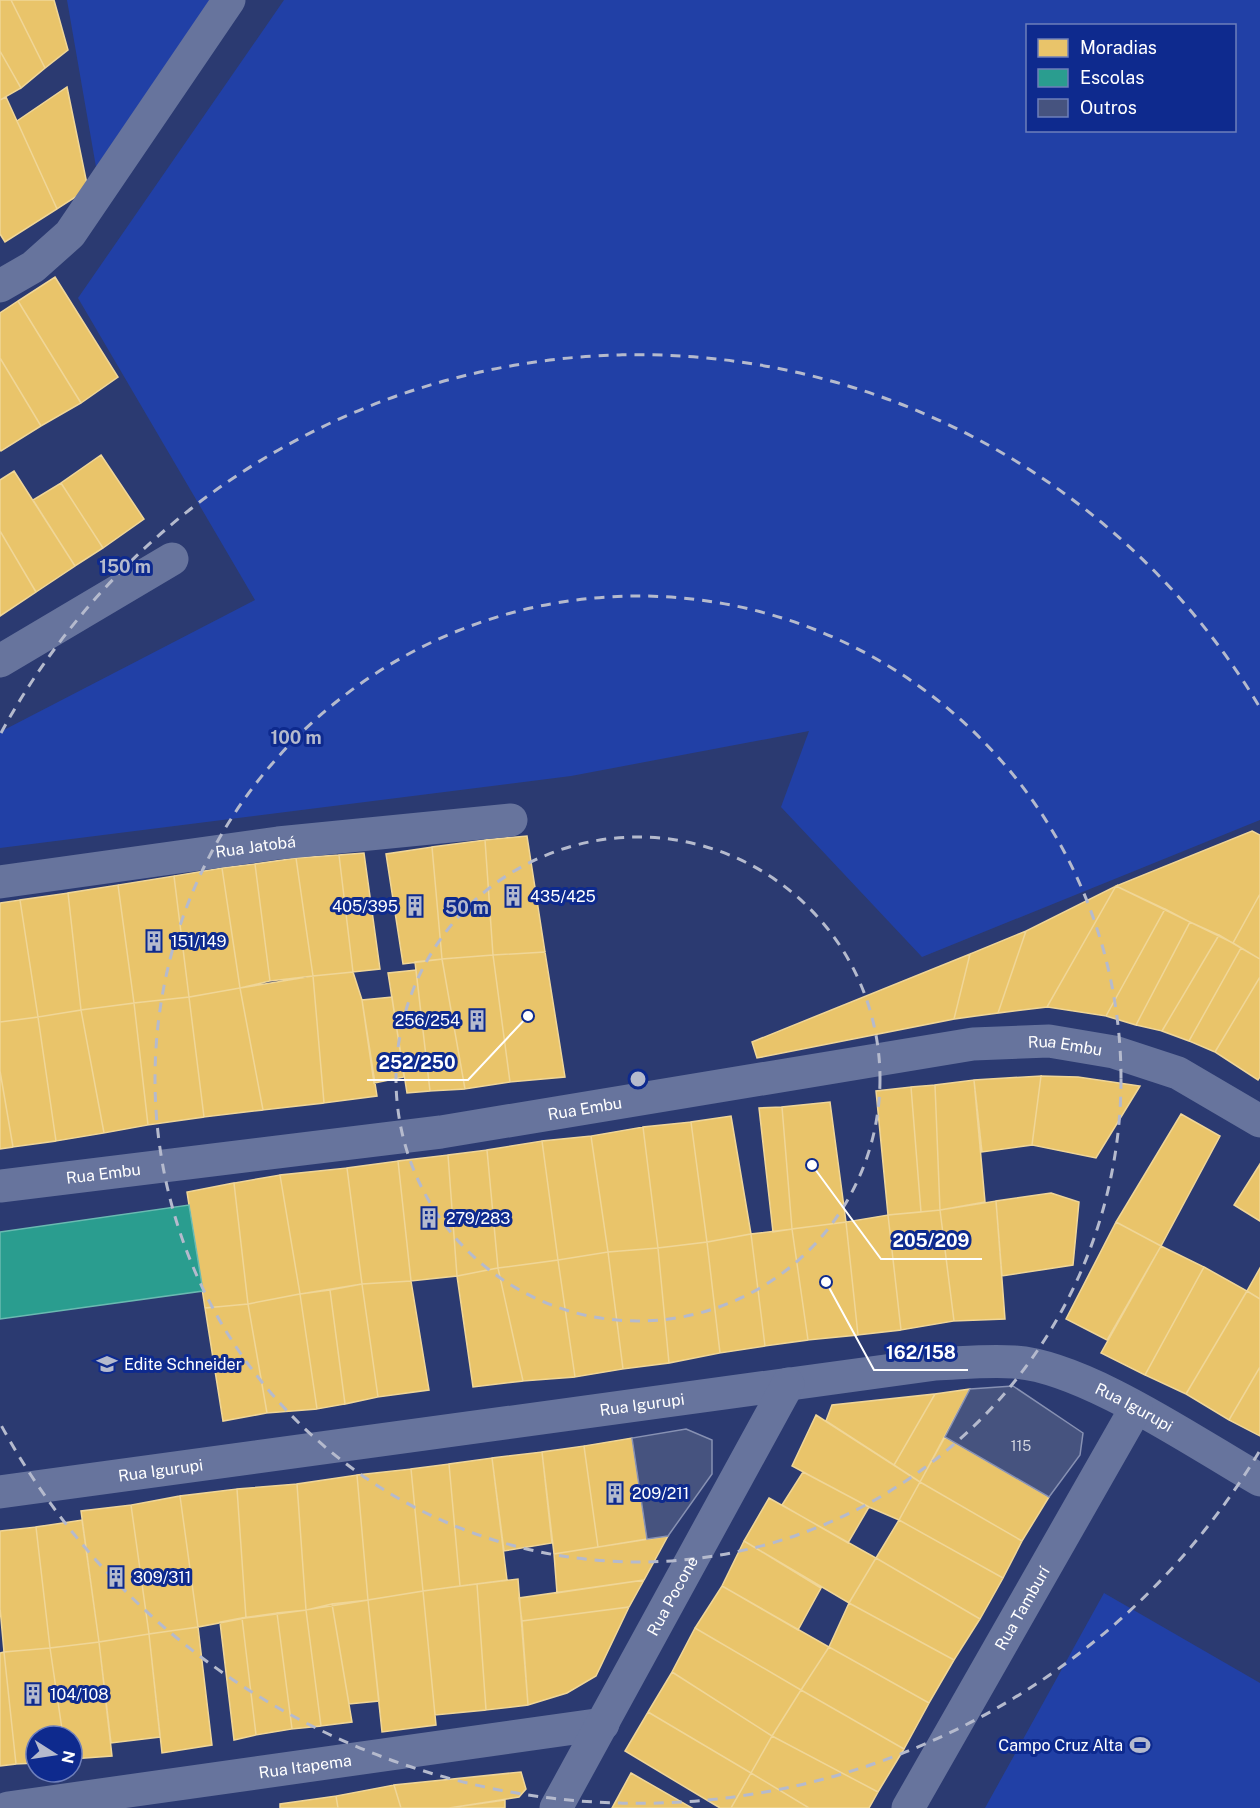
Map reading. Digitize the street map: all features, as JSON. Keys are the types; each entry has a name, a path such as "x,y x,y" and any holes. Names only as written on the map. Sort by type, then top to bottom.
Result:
{"street":[{"path":"0,286 33,267 70,234 229,0"},
{"path":"0,661 172,559"},
{"name":"Rua Jatobá","path":"0,882 278,843 511,820"},
{"name":"Rua Embu","path":"0,1186 441,1132 973,1044 1049,1041 1114,1052 1178,1072 1260,1121"},
{"name":"Rua Igurupi","path":"0,1492 936,1364 1016,1362 1072,1376 1136,1408 1260,1480"},
{"name":"Rua Pocone","path":"556,1808 788,1383"},
{"name":"Rua Tamburí","path":"908,1808 1136,1408"},
{"name":"Rua Itapema","path":"8,1808 603,1724"}],"shaded area":[{"path":"67,0 210,0 96,167"},
{"path":"284,0 1260,0 1260,820 922,957 781,807 809,731 571,776 0,848 0,732 255,600 78,298"},
{"name":"Campo Cruz Alta","path":"1104,1593 1260,1683 1260,1808 985,1808"}],"building: Moradias":[{"path":"0,0 11,0 45,68 21,88 0,51"},
{"path":"11,0 54,0 68,50 45,68"},
{"path":"0,51 21,88 0,100"},
{"path":"67,87 88,189 57,209 17,121"},
{"path":"6,97 57,209 5,242 0,234 0,100"},
{"path":"55,277 118,377 81,403 18,301"},
{"path":"18,301 81,403 41,426 0,358 0,313"},
{"path":"0,358 41,426 1,451 0,449"},
{"path":"101,455 144,519 103,548 61,483"},
{"path":"14,471 75,566 36,592 0,531 0,480"},
{"path":"61,483 103,548 75,566 33,500"},
{"path":"0,531 36,592 0,616"},
{"path":"1252,831 1260,835 1260,894 1233,943 1116,886"},
{"name":"435/425","path":"527,836 545,952 493,955 485,840"},
{"path":"485,840 493,955 442,959 432,847"},
{"name":"405/395","path":"432,847 442,959 403,964 386,854"},
{"path":"364,853 380,969 353,972 339,855"},
{"path":"339,855 353,972 313,976 296,858"},
{"path":"296,858 313,976 270,981 255,864"},
{"path":"255,864 270,981 240,988 222,868"},
{"path":"222,868 240,988 189,997 174,876"},
{"name":"151/149","path":"174,876 189,997 134,1003 118,885"},
{"path":"118,885 134,1003 81,1010 68,893"},
{"path":"1116,886 1165,909 1106,1016 1047,1007"},
{"path":"1116,886 1047,1007 998,1013 1026,931"},
{"path":"68,893 81,1010 38,1017 20,900"},
{"path":"1260,894 1260,959 1233,943"},
{"path":"20,900 38,1017 0,1022 0,903"},
{"path":"1165,909 1190,922 1136,1025 1106,1016"},
{"path":"1190,922 1219,935 1162,1031 1136,1025"},
{"path":"1026,931 998,1013 954,1019 970,954"},
{"path":"1219,935 1241,948 1189,1041 1162,1031"},
{"path":"1241,948 1260,959 1260,977 1215,1052 1189,1041"},
{"path":"545,952 565,1077 510,1082 493,955"},
{"path":"970,954 954,1019 757,1058 752,1042"},
{"name":"256/254","path":"493,955 510,1082 465,1089 442,959"},
{"path":"442,959 465,1089 430,1091 415,962"},
{"path":"416,970 430,1091 407,1093 388,973"},
{"path":"353,972 362,1000 377,1096 324,1103 313,976"},
{"path":"313,976 324,1103 263,1110 240,988"},
{"path":"1260,977 1260,1077 1258,1080 1215,1052"},
{"path":"240,988 263,1110 204,1117 189,997"},
{"path":"189,997 204,1117 148,1125 134,1003"},
{"path":"392,997 404,1077 374,1083 362,1000"},
{"path":"134,1003 148,1125 104,1133 81,1010"},
{"path":"81,1010 104,1133 56,1141 38,1017"},
{"path":"38,1017 56,1141 13,1147 0,1071 0,1022"},
{"path":"0,1071 13,1147 0,1149"},
{"path":"1041,1076 1078,1077 1140,1086 1096,1158 1032,1145"},
{"path":"1041,1076 1032,1145 982,1152 974,1080"},
{"path":"974,1080 985,1202 940,1210 935,1085"},
{"path":"935,1085 940,1210 921,1212 911,1087"},
{"path":"911,1087 921,1212 888,1215 876,1091"},
{"path":"830,1102 846,1222 792,1229 782,1107"},
{"path":"782,1107 792,1229 773,1232 759,1108"},
{"path":"1181,1114 1220,1136 1161,1246 1116,1222"},
{"path":"731,1116 751,1234 707,1242 691,1122"},
{"path":"691,1122 707,1242 658,1248 643,1127"},
{"path":"643,1127 658,1248 608,1252 591,1136"},
{"path":"591,1136 608,1252 558,1260 542,1141"},
{"path":"542,1141 558,1260 498,1268 487,1150"},
{"path":"487,1150 498,1268 457,1276 448,1155"},
{"name":"279/283","path":"448,1155 457,1276 411,1281 398,1161"},
{"path":"398,1161 411,1281 362,1284 347,1168"},
{"path":"1260,1164 1260,1221 1234,1205"},
{"path":"347,1168 362,1284 300,1294 280,1175"},
{"path":"280,1175 300,1294 248,1304 234,1183"},
{"path":"234,1183 248,1304 205,1308 187,1192"},
{"path":"1051,1193 1079,1202 1073,1265 1002,1276 996,1201"},
{"path":"996,1201 1005,1319 954,1321 940,1210"},
{"path":"940,1210 954,1321 901,1330 888,1215"},
{"path":"888,1215 901,1330 858,1335 846,1222"},
{"path":"846,1222 858,1335 808,1340 792,1229"},
{"path":"1116,1222 1161,1246 1107,1340 1066,1319"},
{"path":"792,1229 808,1340 765,1346 751,1234"},
{"path":"751,1234 765,1346 720,1353 707,1242"},
{"path":"707,1242 720,1353 669,1363 658,1248"},
{"path":"1161,1246 1204,1267 1145,1375 1101,1353"},
{"path":"658,1248 669,1363 623,1369 608,1252"},
{"path":"608,1252 623,1369 575,1377 558,1260"},
{"path":"558,1260 575,1377 523,1381 498,1268"},
{"path":"1204,1267 1247,1291 1186,1394 1145,1375"},
{"path":"498,1268 523,1381 473,1387 457,1276"},
{"path":"1260,1268 1260,1299 1247,1291"},
{"path":"411,1281 429,1390 378,1397 362,1284"},
{"path":"362,1284 378,1397 345,1404 330,1290"},
{"path":"330,1290 345,1404 317,1409 300,1294"},
{"path":"1247,1291 1260,1299 1260,1367 1229,1420 1186,1394"},
{"path":"300,1294 317,1409 267,1413 248,1304"},
{"path":"248,1304 267,1413 223,1421 205,1308"},
{"path":"1260,1367 1260,1436 1229,1420"},
{"path":"970,1389 920,1482 894,1465 935,1394"},
{"path":"935,1394 894,1465 826,1421 832,1405"},
{"path":"816,1415 920,1482 899,1520 869,1507 792,1466"},
{"path":"945,1437 1049,1497 1022,1541 920,1482"},
{"name":"209/211","path":"632,1438 647,1539 598,1547 584,1446"},
{"path":"584,1446 598,1547 554,1554 542,1452"},
{"path":"542,1452 552,1543 504,1551 492,1458"},
{"path":"492,1458 507,1580 460,1586 449,1464"},
{"path":"449,1464 460,1586 423,1591 411,1469"},
{"path":"411,1469 423,1591 368,1600 357,1475"},
{"path":"803,1472 869,1507 848,1543 782,1505"},
{"path":"357,1475 368,1600 306,1610 297,1484"},
{"path":"920,1482 1022,1541 1003,1578 899,1520"},
{"path":"297,1484 306,1610 246,1618 237,1489"},
{"path":"237,1489 246,1618 198,1627 180,1496"},
{"path":"180,1496 198,1627 149,1634 131,1505"},
{"path":"769,1498 876,1558 849,1603 744,1541"},
{"name":"309/311","path":"131,1505 149,1634 99,1642 81,1511"},
{"path":"82,1520 99,1642 50,1648 36,1527"},
{"path":"899,1520 1003,1578 980,1619 876,1558"},
{"path":"36,1527 50,1648 4,1652 0,1608 0,1531"},
{"path":"668,1536 644,1580 557,1593 554,1554"},
{"path":"744,1541 821,1588 798,1630 722,1586"},
{"path":"876,1558 980,1619 954,1660 849,1603"},
{"path":"518,1579 528,1705 486,1710 477,1584"},
{"path":"644,1580 629,1607 522,1621 519,1598"},
{"path":"477,1584 486,1710 435,1715 423,1591"},
{"path":"722,1586 829,1647 801,1690 695,1628"},
{"path":"423,1591 436,1725 382,1732 368,1600"},
{"path":"368,1600 379,1701 349,1704 332,1604"},
{"path":"849,1603 954,1660 929,1703 829,1647"},
{"path":"332,1604 352,1722 321,1726 306,1610"},
{"path":"629,1607 596,1676 567,1693 528,1705 522,1621"},
{"path":"306,1610 321,1726 292,1729 277,1613"},
{"path":"277,1613 292,1729 256,1735 242,1618"},
{"path":"242,1618 256,1735 234,1740 220,1622"},
{"path":"198,1627 212,1745 162,1753 149,1634"},
{"path":"695,1628 801,1690 772,1736 672,1672"},
{"path":"149,1634 160,1737 111,1743 99,1642"},
{"path":"99,1642 112,1756 84,1758 84,1724 61,1724 50,1648"},
{"path":"829,1647 929,1703 904,1749 801,1690"},
{"name":"104/108","path":"50,1648 61,1724 24,1724 24,1764 16,1764 4,1652"},
{"path":"4,1652 16,1764 0,1766 0,1653"},
{"path":"672,1672 772,1736 751,1773 648,1712"},
{"path":"801,1690 904,1749 878,1792 772,1736"},
{"path":"648,1712 751,1773 731,1808 720,1808 625,1751"},
{"path":"772,1736 878,1792 869,1808 809,1808 751,1773"},
{"path":"521,1772 526,1789 519,1797 449,1808 401,1808 394,1785"},
{"path":"631,1773 692,1808 612,1808"},
{"path":"751,1773 809,1808 731,1808"},
{"path":"394,1785 401,1808 338,1808 336,1796"},
{"path":"336,1796 338,1808 280,1808 280,1804"},
{"path":"505,1800 505,1808 449,1808"}],"building: Escolas":[{"path":"189,1205 203,1291 0,1319 0,1232"}],"building: Outros":[{"path":"1013,1386 1083,1433 1080,1455 1049,1497 945,1437 970,1389"},
{"path":"686,1429 712,1440 712,1474 668,1536 647,1539 632,1438"}],"place":[{"name":"435/425","path":"513,896"},
{"name":"405/395","path":"415,906"},
{"name":"151/149","path":"154,941"},
{"name":"252/250","path":"528,1016"},
{"name":"256/254","path":"477,1020"},
{"name":"205/209","path":"812,1165"},
{"name":"279/283","path":"429,1218"},
{"name":"162/158","path":"826,1282"},
{"name":"Edite Schneider","path":"107,1364"},
{"name":"209/211","path":"615,1493"},
{"name":"309/311","path":"116,1577"},
{"name":"104/108","path":"33,1694"},
{"name":"Campo Cruz Alta","path":"1140,1745"}]}
